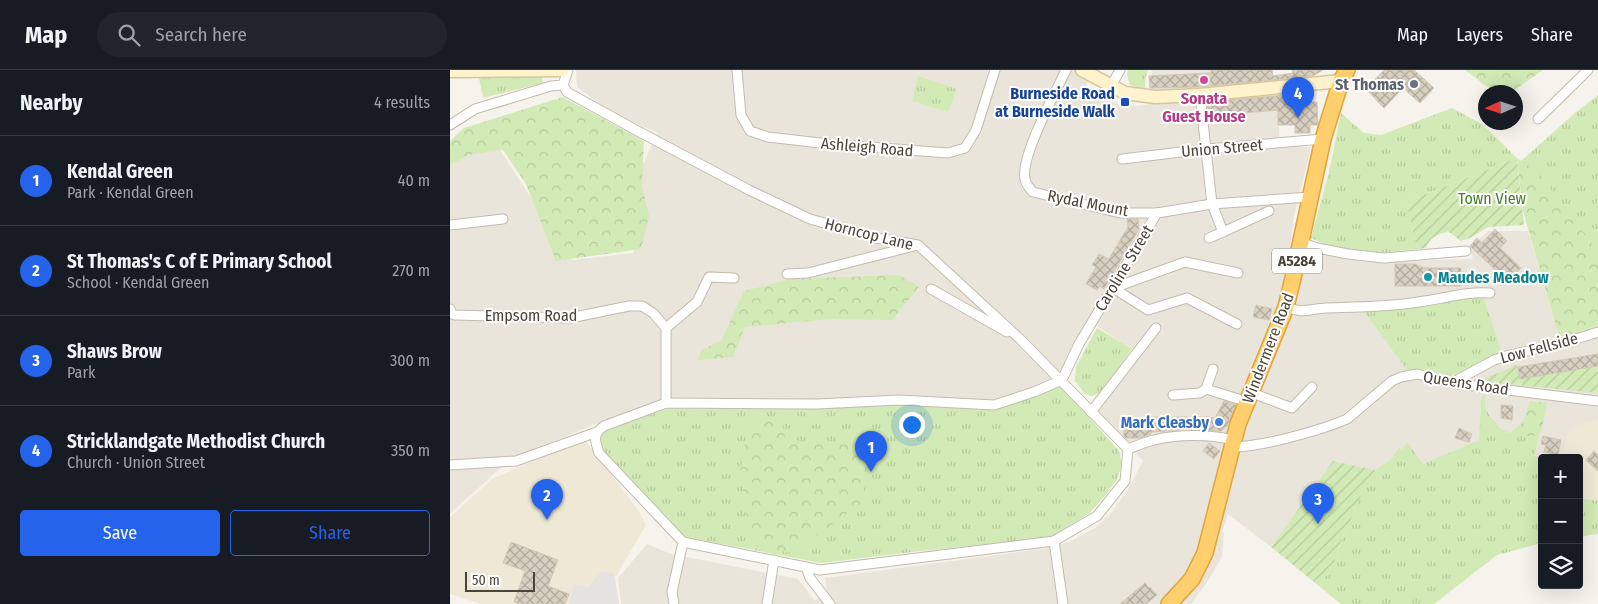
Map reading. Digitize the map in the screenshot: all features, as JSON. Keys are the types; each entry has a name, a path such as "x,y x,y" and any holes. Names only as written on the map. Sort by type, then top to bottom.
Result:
{"highway":[{"name":"Windermere Road","path":"1169,604 1192,579 1205,553 1232,444 1286,307 1294,278 1323,139 1344,75"}],"street":[{"path":"450,71 563,70"},
{"path":"450,125 475,109 551,86 563,85 568,70"},
{"name":"Ashleigh Road","path":"737,70 741,115 750,131 768,137 829,144 948,153 965,148 976,130 995,70"},
{"name":"Rydal Mount","path":"1066,70 1029,150 1025,166 1025,178 1028,187 1032,192 1120,213 1157,213"},
{"path":"1082,70 1125,93 1141,96 1200,95 1344,75"},
{"path":"1111,86 1120,70"},
{"path":"1538,119 1588,70"},
{"path":"547,71 551,86"},
{"name":"Horncop Lane","path":"563,85 567,92 634,129 749,190 810,219 876,238 918,246 1020,339 1128,449"},
{"path":"1200,95 1212,204 1223,232"},
{"name":"Union Street","path":"1122,159 1207,149 1323,139"},
{"name":"Caroline Street","path":"1062,380 1079,344 1157,213 1212,204 1310,196"},
{"path":"1209,238 1269,211"},
{"path":"450,225 503,219"},
{"path":"1300,242 1317,248 1348,254 1384,258 1466,251"},
{"path":"787,274 808,274 918,246"},
{"path":"1113,288 1185,262 1238,274"},
{"path":"666,402 666,328 696,302 709,276 734,278"},
{"path":"1113,288 1148,310 1187,298 1237,324"},
{"path":"931,289 1020,339"},
{"path":"1286,307 1297,312 1304,312 1320,308 1396,305 1473,292 1490,293"},
{"name":"Empsom Road","path":"450,309 452,314 455,315 570,318 629,306 642,306 653,313 666,328"},
{"path":"1091,412 1156,328"},
{"name":"Low Fellside","path":"1458,384 1459,379 1494,360 1598,332"},
{"path":"1174,395 1200,393 1206,389 1213,369"},
{"name":"Queens Road","path":"1128,449 1153,440 1176,437 1210,436 1242,447 1294,436 1346,419 1387,385 1401,378 1417,374 1458,384 1598,402"},
{"path":"450,465 516,461 597,432 604,426 666,402 816,404 899,400 994,405 1034,392 1062,380"},
{"path":"1206,389 1250,397 1292,408 1312,387"},
{"path":"597,432 595,440 599,453 683,542 820,570 1054,541 1097,516 1125,481 1128,449"},
{"path":"1054,541 1063,604"},
{"path":"674,604 672,592 683,542"},
{"path":"767,604 774,560"},
{"path":"806,567 810,578 830,604"}],"shaded area":[{"path":"576,70 1094,70 1086,85 1114,103 1138,106 1150,104 1152,70 1247,70 1255,94 1279,93 1279,147 1311,147 1294,216 1290,247 1321,254 1375,262 1473,259 1469,247 1489,231 1528,231 1560,340 1598,325 1598,501 1583,499 1583,454 1538,454 1538,458 1534,457 1515,436 1500,428 1489,415 1485,406 1486,396 1481,400 1479,440 1458,450 1423,464 1402,451 1375,470 1333,461 1271,547 1228,514 1222,532 1224,532 1222,557 1191,604 621,604 618,578 647,544 671,554 798,579 815,601 827,590 825,578 1049,548 1069,542 1095,528 1112,512 1129,488 1143,461 1096,412 1140,355 1087,319 1062,370 1048,382 996,402 670,399 603,421 520,455 498,470 450,514 450,164 463,156 498,147 572,260 633,253 647,214 633,185 658,133 612,113 577,87"},
{"path":"1598,419 1598,501 1583,499 1583,454 1563,454 1570,428"},
{"path":"579,441 586,441 638,510 646,525 615,578 619,604 481,604 450,594 450,517 492,479"},
{"path":"601,572 614,573 619,604 569,604 574,584 588,587"}],"green space":[{"path":"1128,70 1148,70 1145,90 1130,85 1127,75"},
{"path":"1465,70 1543,70 1522,85 1485,85"},
{"path":"541,76 543,83 483,98 479,78"},
{"path":"918,76 957,89 948,112 912,101"},
{"path":"1598,95 1598,251 1597,252 1521,161"},
{"path":"563,97 644,141 642,186 649,216 641,249 556,261 526,184 503,150 468,155 450,165 450,141 464,128"},
{"path":"1452,108 1478,122 1478,130 1488,130 1517,158 1406,202 1417,249 1377,253 1328,246 1311,238 1329,172 1341,113 1364,133 1381,135"},
{"path":"1517,158 1536,170 1598,251 1598,325 1560,340 1523,211"},
{"name":"Town View","path":"1517,158 1524,225 1488,227 1461,241 1449,232 1432,239 1426,248 1417,249 1406,202"},
{"path":"899,275 919,287 892,320 832,319 745,327 733,357 698,360 701,350 721,341 744,291 791,279"},
{"path":"1472,295 1483,296 1502,352 1451,376 1421,369 1407,370 1362,309"},
{"path":"1097,328 1132,349 1100,393 1091,396 1085,394 1075,381 1076,367"},
{"path":"1517,365 1520,379 1598,366 1598,393 1479,381"},
{"path":"1061,386 1119,451 1122,465 1117,479 1090,513 1048,539 821,563 685,537 676,531 606,454 602,447 601,437 615,426 667,409 818,408 888,404 995,407"},
{"path":"1483,395 1486,395 1485,406 1489,415 1500,428 1515,436 1539,436 1534,456 1538,457 1538,544 1497,555 1434,604 1341,604 1319,586 1333,566 1343,535 1354,514 1364,486 1375,470 1390,460 1399,448 1402,450 1407,442 1423,464 1479,440 1481,400"},
{"path":"1530,401 1547,403 1539,436 1515,436 1509,434 1522,423"},
{"path":"782,417 785,439 819,444 849,440 872,434 862,503 792,553 751,545 740,474 749,418"},
{"path":"1333,461 1375,470 1364,487 1354,514 1343,535 1333,566 1319,586 1271,547"},
{"path":"1583,499 1598,501 1598,534 1583,536"}],"building":[{"path":"1211,70 1272,70 1273,76 1293,73 1292,70 1323,70 1313,76 1199,87 1150,88 1149,76 1211,73"},
{"path":"1384,70 1414,70 1434,88 1420,103 1403,88 1384,108 1366,89"},
{"path":"1286,95 1286,102 1317,102 1318,125 1310,125 1310,133 1295,133 1295,125 1278,125 1278,110 1209,116 1207,102"},
{"path":"1127,219 1138,219 1139,229 1104,289 1100,286 1097,290 1086,284 1096,267 1092,265 1099,254 1109,259 1128,227"},
{"path":"1495,229 1507,241 1500,248 1521,268 1508,282 1470,246 1477,238 1482,243"},
{"name":"Maudes Meadow","path":"1395,264 1415,264 1424,268 1461,268 1461,286 1395,286"},
{"path":"1256,305 1272,309 1269,320 1253,317"},
{"path":"1598,354 1598,366 1520,379 1518,367"},
{"path":"1224,401 1236,405 1227,426 1221,431 1183,430 1151,432 1151,434 1140,438 1126,438 1124,436 1123,422 1152,422 1153,417 1215,418"},
{"path":"1501,405 1513,406 1512,420 1501,418"},
{"path":"1459,428 1472,434 1469,442 1455,438"},
{"path":"1543,436 1561,440 1558,454 1544,452 1546,445 1541,444"},
{"path":"1209,443 1220,451 1214,459 1203,451"},
{"path":"1594,451 1598,455 1598,471 1586,460"},
{"path":"511,542 558,560 548,586 569,594 565,604 520,604 514,602 525,571 503,563"},
{"path":"1145,583 1157,595 1146,604 1120,604"}],"place":[{"name":"Sonata Guest House","path":"1204,80"},
{"name":"St Thomas","path":"1414,84"},
{"name":"Burneside Road at Burneside Walk","path":"1125,102"},
{"name":"Stricklandgate Methodist Church","path":"1298,118"},
{"name":"Maudes Meadow","path":"1428,277"},
{"name":"Mark Cleasby","path":"1219,422"},
{"name":"Kendal Green","path":"871,472"},
{"name":"St Thomas's C of E Primary School","path":"547,520"},
{"name":"Shaws Brow","path":"1318,524"}]}
